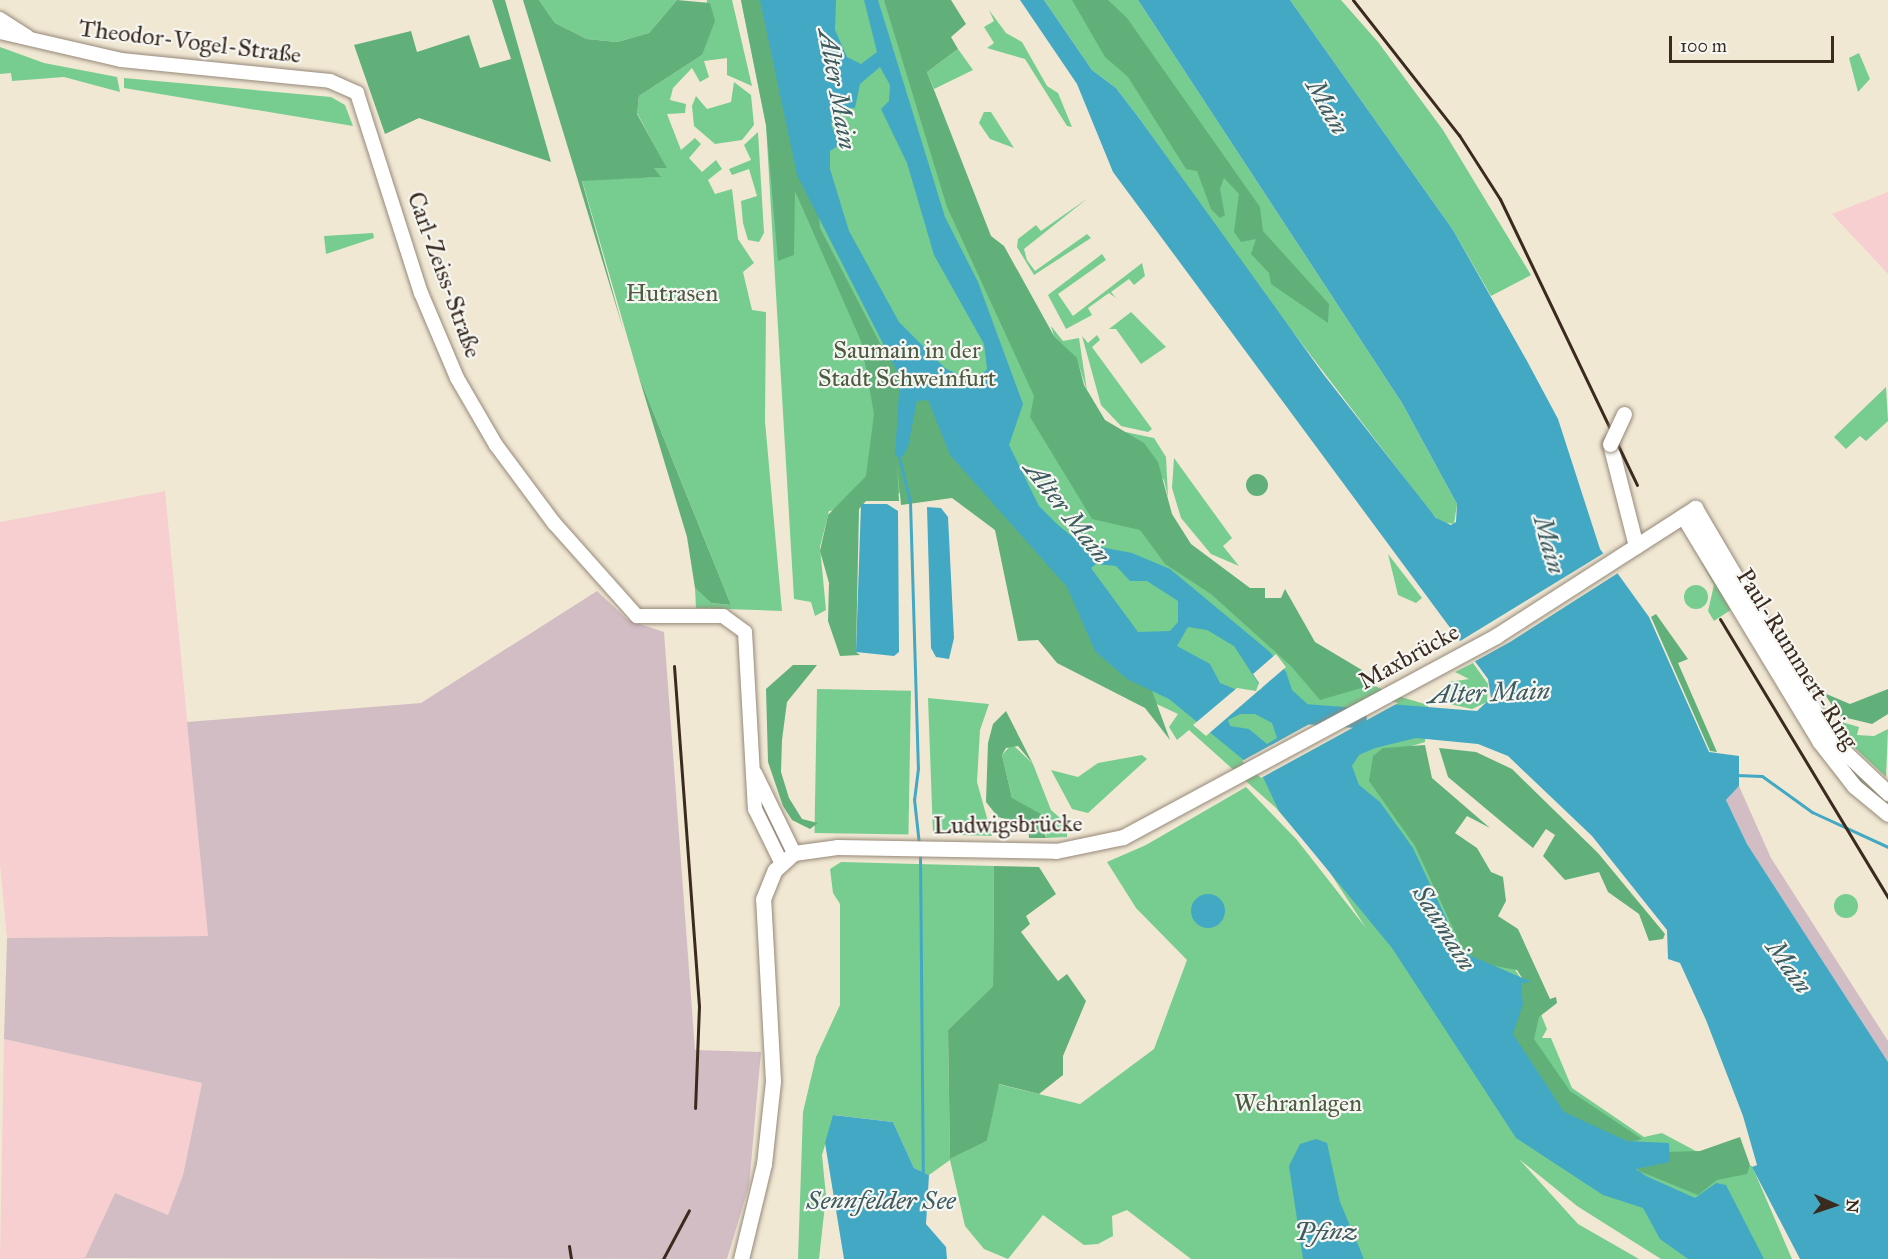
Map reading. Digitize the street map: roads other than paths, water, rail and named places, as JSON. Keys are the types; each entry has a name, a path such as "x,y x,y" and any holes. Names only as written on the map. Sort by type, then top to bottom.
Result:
{"main road":[{"path":"1624,414 1610,444 1636,546"},
{"name":"Maxbrücke","path":"1225,783 1496,636 1689,512"},
{"name":"Paul-Rummert-Ring","path":"1689,512 1839,769 1888,814"},
{"name":"Paul-Rummert-Ring","path":"1779,664 1832,739 1888,793"},
{"name":"Ludwigsbrücke","path":"781,862 794,853 813,848 1038,852 1088,848 1123,837 1225,783"},
{"path":"741,1259 765,1164 773,1081 763,899 781,862"}],"street":[{"name":"Theodor-Vogel-Straße","path":"0,19 35,41"},
{"name":"Theodor-Vogel-Straße","path":"0,32 122,60 341,83"},
{"name":"Carl-Zeiss-Straße","path":"341,83 361,100 421,293 469,399 544,510 637,616 723,616 741,626 750,650 754,771"},
{"path":"754,771 794,853"},
{"path":"754,771 755,809 781,862"}],"water":[{"path":"760,0 836,0 835,30 847,57 861,64 877,52 864,0 878,0 945,217 978,282 1023,404 1009,445 1039,506 1080,543 1132,553 1170,569 1270,652 1286,672 1292,690 1325,720 1390,704 1477,711 1491,698 1488,679 1113,172 1077,84 1020,0 1044,0 1092,70 1116,88 1139,118 1324,375 1436,518 1451,525 1456,522 1457,504 1402,403 1138,0 1290,0 1453,230 1527,361 1558,419 1600,549 1649,617 1709,752 1739,756 1739,786 1726,800 1747,844 1888,1062 1888,1259 1800,1259 1752,1167 1757,1165 1743,1116 1706,1020 1680,963 1668,959 1667,930 1592,836 1508,756 1478,744 1416,738 1375,748 1359,755 1352,766 1359,785 1380,802 1413,848 1462,952 1532,982 1521,983 1523,1004 1513,1034 1564,1112 1627,1141 1669,1143 1670,1162 1636,1169 1646,1176 1695,1198 1716,1183 1726,1185 1764,1259 1688,1259 1660,1239 1643,1208 1603,1195 1516,1138 1392,948 1279,811 1262,775 1169,699 1127,679 1095,651 1067,587 950,455 928,400 917,401 908,447 903,456 895,456 900,377 797,175","holes":["880,67 890,85 889,101 881,109 907,163 934,255 984,344 987,369 975,383 945,368 899,322 849,231 830,169 830,151 839,145 831,124 841,108 855,108 860,84","1096,564 1116,566 1130,581 1147,581 1178,601 1178,622 1170,631 1138,632 1091,568","1188,627 1207,630 1234,646 1262,689 1247,694 1220,683 1210,664 1177,646","1240,714 1255,714 1272,723 1277,738 1267,744 1249,729 1230,726 1228,720"]},
{"path":"861,504 887,504 898,511 899,652 894,656 856,652"},
{"path":"927,507 941,508 948,517 954,638 949,659 936,657 931,648"},
{"path":"1208,894 1220,899 1225,911 1220,923 1208,928 1196,923 1191,911 1196,899"},
{"name":"Sennfelder See","path":"833,1115 893,1122 914,1168 929,1175 926,1224 946,1247 947,1259 844,1259 825,1143"},
{"name":"Pfinz","path":"1316,1139 1327,1143 1340,1202 1364,1259 1303,1259 1289,1166 1300,1144"}],"waterway":[{"path":"899,456 910,502 918,768 914,799 919,844"},
{"name":"Alter Main","path":"1291,713 1357,718"},
{"path":"1736,775 1762,776 1812,812 1888,847"},
{"path":"920,853 923,1172"}],"railway":[{"path":"1353,0 1459,135 1500,199 1637,485"},
{"path":"1720,619 1888,898"},
{"path":"674,666 699,1006 695,1108"},
{"path":"663,1259 689,1210"},
{"path":"569,1246 571,1259"}],"water label":[{"name":"Main","path":"1327,107"},
{"name":"Main","path":"1549,545"},
{"name":"Saumain","path":"1444,928"},
{"name":"Main","path":"1789,967"}],"park label":[{"name":"Hutrasen","path":"672,294"},
{"name":"Saumain in der Stadt Schweinfurt","path":"907,365"},
{"name":"Wehranlagen","path":"1298,1104"}]}
